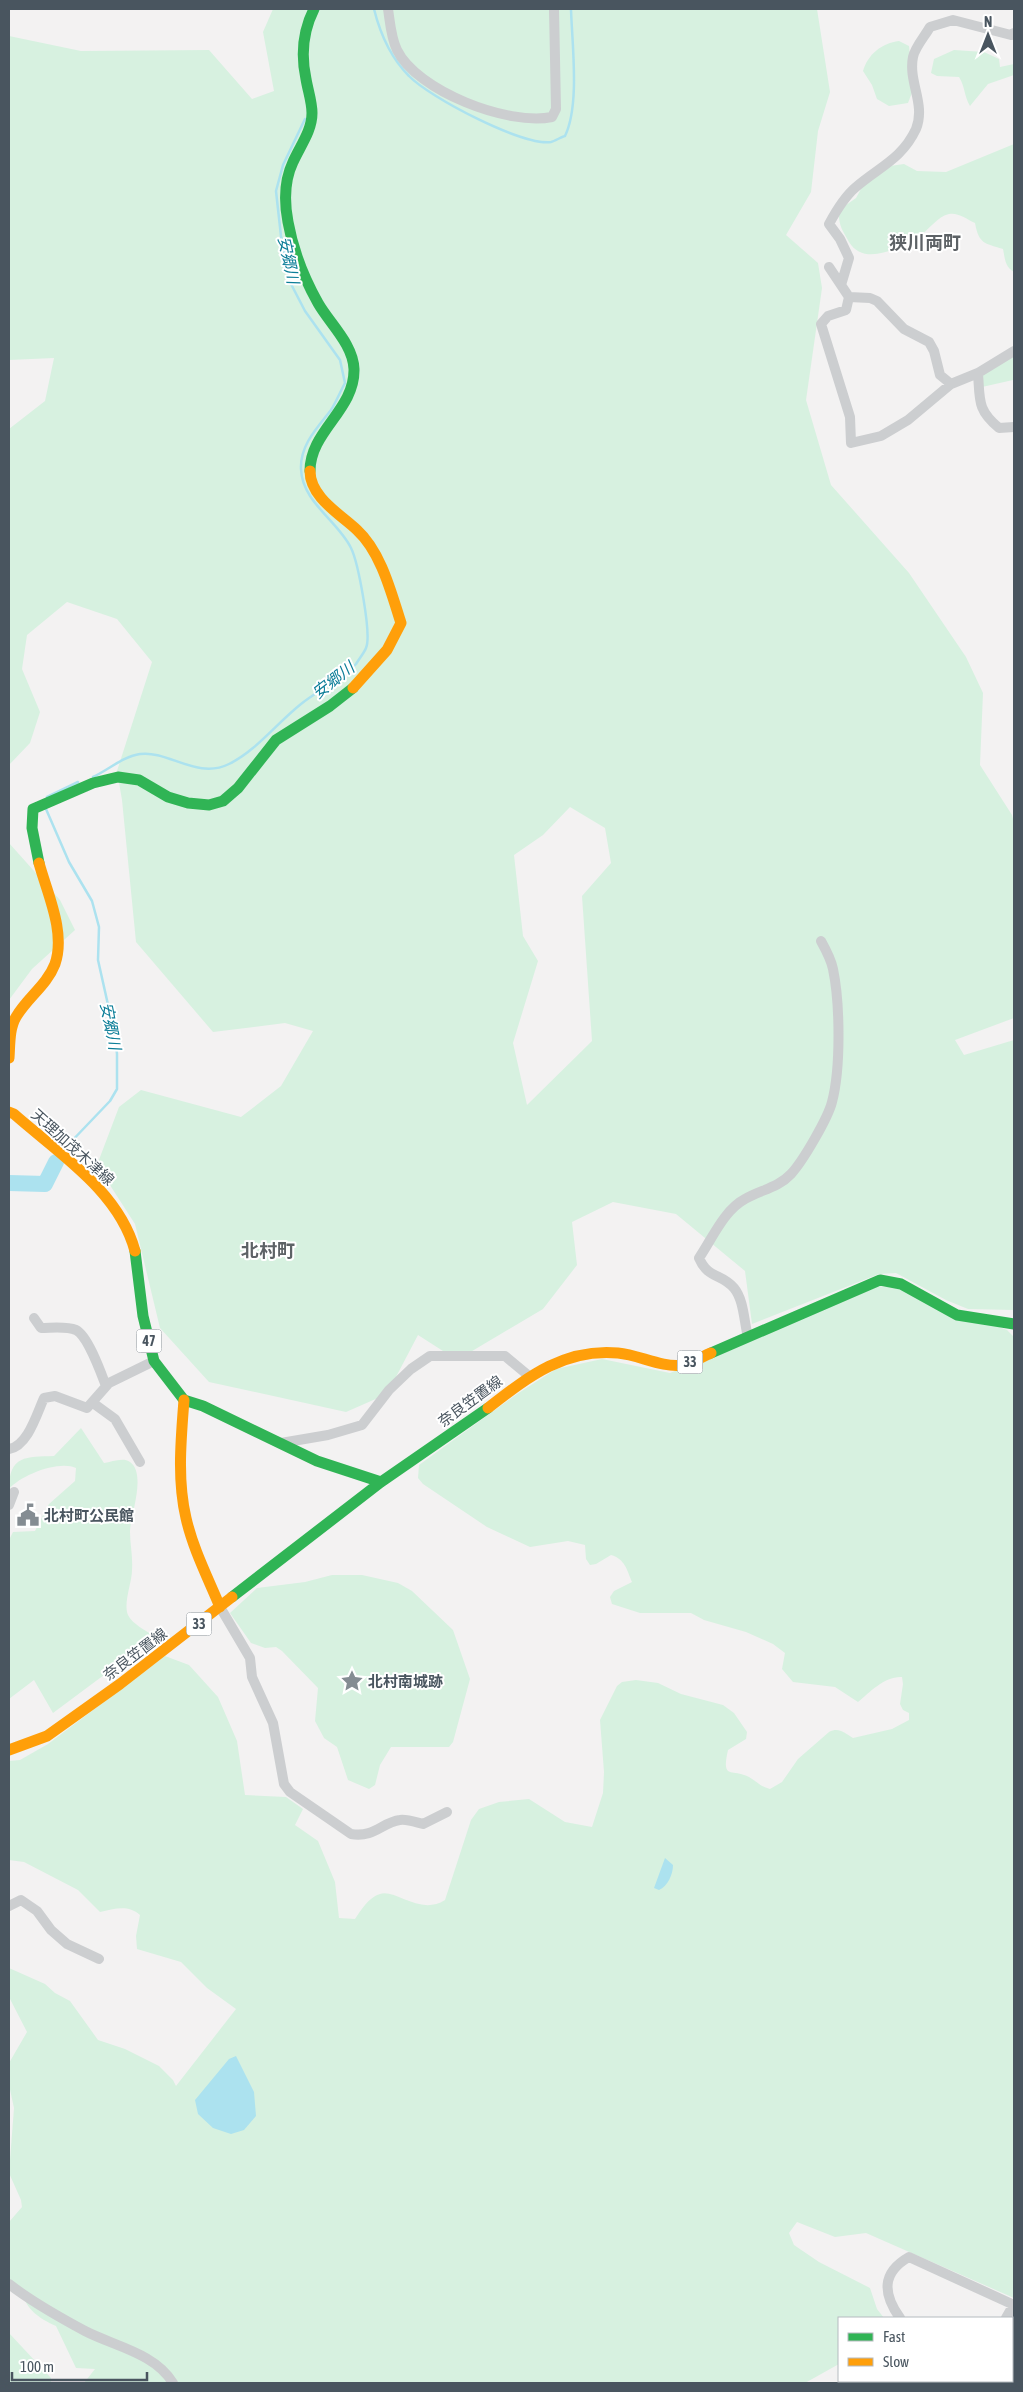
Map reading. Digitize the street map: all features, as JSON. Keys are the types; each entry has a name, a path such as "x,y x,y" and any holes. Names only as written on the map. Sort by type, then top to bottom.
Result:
{"main road":[{"path":"9,1058 15,1019 48,977 57,955 57,931 34,844 31,824 33,809 111,778 130,777 150,784 164,794 179,800 213,805 222,803 232,796 272,743 321,712 371,669 396,636 402,623 384,573 367,541 356,529 332,510 318,493 310,476 309,459 352,390 355,369 352,354 300,270 290,230 285,190 289,166 309,126 312,115 305,74 304,42 309,18 314,9"},
{"name":"天理加茂木津線","path":"9,1112 14,1114 94,1184 115,1208 131,1236 136,1254 143,1316 154,1361 184,1400"},
{"name":"奈良笠置線","path":"9,1750 47,1736 120,1684 381,1482 479,1414 529,1376 554,1363 584,1353 621,1353 658,1363 683,1365 880,1280 901,1284 957,1315 998,1319 1014,1324"},
{"path":"220,1607 193,1540 183,1505 180,1447 184,1400 203,1406 334,1468 381,1482"}],"street":[{"path":"388,9 396,50 410,68 423,78 462,101 484,109 538,120 552,117 556,109 554,9"},
{"path":"841,284 850,258 829,224 839,206 855,187 902,153 916,128 921,110 911,71 913,55 930,27 953,20 988,30 1014,33"},
{"path":"830,267 849,297 846,310 828,316 821,324 848,409 850,443 881,436 908,420 951,384 978,373 1014,351"},
{"path":"849,297 870,298 877,301 904,329 929,342 934,351 940,375 951,384"},
{"path":"978,373 980,400 986,416 999,428 1014,427"},
{"path":"748,1337 738,1294 732,1286 704,1270 699,1258 730,1210 744,1199 769,1190 791,1175 806,1153 832,1103 836,1079 836,990 833,968 821,941"},
{"path":"34,1318 41,1328 68,1328 78,1331 87,1343 106,1386"},
{"path":"280,1443 328,1435 362,1425 389,1390 411,1369 430,1356 505,1356 529,1376"},
{"path":"9,1449 14,1448 25,1438 44,1398 55,1396 87,1408 106,1386 154,1361"},
{"path":"93,1402 115,1419 140,1462"},
{"path":"9,1505 14,1492"},
{"path":"220,1607 250,1658 252,1677 272,1723 284,1784 290,1792 352,1834 361,1836 379,1830 398,1820 423,1824 447,1812"},
{"path":"9,1906 21,1900 37,1910 51,1930 68,1944 99,1959"},
{"path":"899,2317 892,2307 888,2288 890,2273 899,2263 909,2257 1014,2305 1007,2317"},
{"path":"9,2284 24,2295 84,2330 146,2358 166,2374 173,2383"}],"green space":[{"path":"273,9 817,9 830,92 818,131 811,192 786,235 818,263 822,288 806,400 831,485 909,573 966,657 983,693 980,765 1012,815 1014,823 1014,1018 955,1040 964,1055 1014,1040 1014,1310 968,1309 946,1300 896,1273 879,1274 752,1324 745,1271 676,1214 613,1202 572,1222 577,1265 543,1309 457,1360 418,1335 387,1394 346,1412 209,1382 160,1328 135,1224 97,1165 119,1107 141,1090 241,1117 281,1086 313,1031 285,1023 213,1032 136,942 122,800 117,771 152,662 117,619 67,602 27,635 22,669 40,712 30,743 9,765 9,429 45,401 54,358 9,360 9,36 81,51 209,50 252,99 274,91 263,32","holes":["570,807 605,828 611,863 582,896 592,1041 527,1105 513,1043 538,961 523,936 514,855 543,835"]},
{"path":"899,41 909,46 913,90 908,103 889,106 877,99 872,85 863,71 868,59 876,50 887,44"},
{"path":"954,50 984,52 999,59 1000,67 1014,64 1014,75 988,84 970,106 959,77 937,76 931,73 934,59"},
{"path":"1014,144 1014,272 1007,265 1003,249 983,242 978,235 975,223 955,214 945,215 918,237 882,253 863,253 855,249 844,234 840,223 839,210 856,198 866,180 883,167 904,164 917,171 946,172"},
{"path":"1014,357 1014,385 1013,380 982,387 981,376 1002,360"},
{"path":"9,843 60,900 75,930 32,969 9,1000"},
{"path":"875,1286 901,1288 1007,1330 1014,1337 1014,2298 866,2233 835,2237 797,2222 789,2233 794,2245 819,2262 870,2288 877,2309 883,2317 838,2317 838,2365 805,2383 84,2383 95,2369 76,2368 56,2326 44,2320 30,2308 21,2290 9,2291 9,2222 22,2207 21,2200 9,2173 14,2108 9,2085 9,2063 27,2032 9,1997 9,1968 45,1984 55,1993 70,2001 98,2040 125,2049 159,2066 173,2080 176,2086 236,2009 207,1988 181,1962 137,1949 136,1936 140,1915 131,1909 121,1908 100,1912 78,1890 24,1862 9,1860 9,1761 20,1760 48,1744 165,1656 189,1665 218,1697 237,1741 245,1795 286,1797 303,1809 295,1825 318,1841 335,1882 339,1918 355,1919 369,1901 380,1894 386,1893 418,1904 427,1905 445,1900 471,1820 479,1809 499,1802 529,1799 565,1822 592,1827 603,1793 604,1772 600,1720 617,1686 622,1682 636,1680 658,1683 681,1694 723,1705 734,1713 747,1732 746,1739 728,1750 727,1770 749,1777 770,1789 782,1782 798,1759 829,1732 839,1730 853,1738 892,1729 909,1720 909,1713 903,1710 900,1704 903,1684 902,1677 896,1677 884,1682 858,1702 835,1687 793,1682 782,1669 785,1653 773,1644 746,1632 704,1620 691,1613 640,1613 612,1604 610,1597 614,1591 632,1582 625,1566 616,1557 611,1555 596,1564 590,1565 586,1559 585,1545 568,1541 530,1547 487,1527 423,1484 418,1478 419,1465 517,1394 556,1369 602,1359 670,1373 759,1337"},
{"path":"81,1428 104,1463 124,1460 130,1462 135,1468 137,1485 130,1532 132,1570 127,1610 128,1615 133,1621 155,1637 53,1713 34,1680 9,1699 9,1540 13,1532 35,1531 49,1504 75,1481 76,1468 69,1466 50,1467 31,1474 9,1489 10,1478 12,1470 21,1460 54,1456"},
{"path":"332,1575 362,1575 398,1583 412,1591 453,1630 470,1679 453,1742 449,1747 391,1747 380,1765 375,1785 369,1789 348,1780 337,1747 324,1738 315,1721 318,1688 282,1651 276,1647 265,1648 251,1643 230,1613 257,1588 305,1582"},
{"path":"9,2333 51,2378 51,2383 9,2383"}],"water":[{"path":"665,1858 673,1865 673,1868 667,1883 659,1890 654,1888"},
{"path":"236,2056 254,2092 256,2116 244,2130 231,2134 213,2128 198,2114 195,2100 229,2059"}],"waterway":[{"name":"安郷川","path":"374,9 379,27 392,53 409,76 420,85 455,107 499,128 537,141 551,142 565,136 570,123 574,91 571,9"},
{"name":"安郷川","path":"93,777 122,760 140,754 161,756 206,769 229,764 248,752 301,704 337,680 356,664 366,648 366,614 354,556 345,538 307,491 301,469 301,460 306,445 331,410 345,383 340,360 305,311 291,284 281,236 276,191 283,165 305,119"},
{"name":"安郷川","path":"47,797 78,782"},
{"name":"安郷川","path":"46,809 69,862 92,901 99,927 98,960 115,1036 117,1054 117,1089 110,1101 67,1146"},
{"name":"安郷川","path":"9,1183 45,1184 56,1162"}],"traffic: fast":[{"path":"310,471 312,457 317,444 348,397 354,369 350,351 318,303 308,284 293,243 286,206 288,176 308,132 312,113 304,70 303,53 307,26 314,9"},
{"path":"39,863 32,828 33,809 93,783 118,777 139,780 168,797 188,803 209,805 223,801 238,788 276,740 330,706 353,688"},
{"path":"135,1251 143,1316 154,1361 184,1400 203,1406 317,1461 381,1482"},
{"path":"711,1353 880,1280 901,1284 957,1315 1014,1324"},
{"path":"232,1597 381,1482 488,1408"}],"traffic: slow":[{"path":"310,471 311,480 320,497 357,530 373,549 389,586 401,623 387,650 353,688"},
{"path":"9,1058 10,1037 16,1017 51,972 58,952 57,926 39,863"},
{"path":"9,1112 14,1114 67,1159 101,1192 116,1210 127,1229 135,1251"},
{"path":"488,1408 532,1376 564,1360 581,1355 618,1353 667,1365 683,1365 711,1353"},
{"path":"184,1400 180,1459 183,1504 193,1541 220,1607"},
{"path":"9,1750 47,1736 120,1684 232,1597"}],"place":[{"name":"北村町公民館","path":"28,1515"},
{"name":"北村南城跡","path":"352,1681"}],"district":[{"name":"狭川両町","path":"925,242"},
{"name":"北村町","path":"268,1250"}]}
